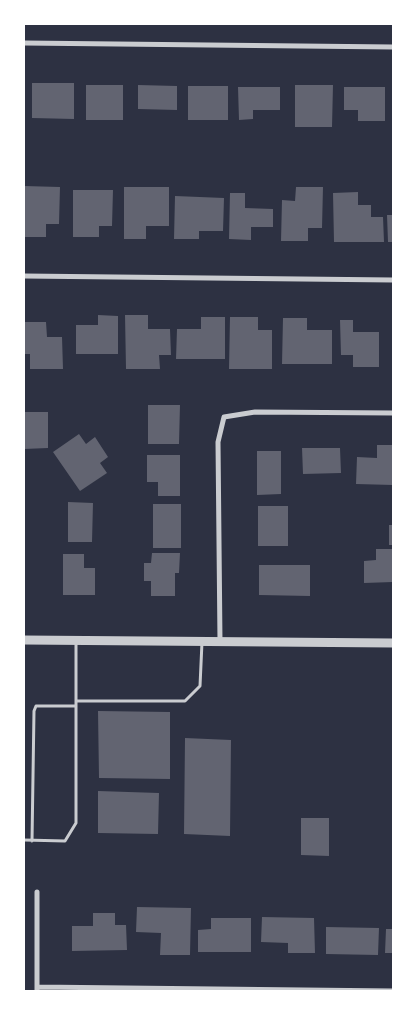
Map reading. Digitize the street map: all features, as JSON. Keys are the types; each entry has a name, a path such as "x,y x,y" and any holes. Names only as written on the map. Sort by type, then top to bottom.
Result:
{"street":[{"path":"24,43 393,47"},
{"path":"24,276 393,280"},
{"path":"220,642 218,442 224,417 255,412 393,413"},
{"path":"24,640 393,643"},
{"path":"38,892 37,989 393,991"}],"lane":[{"path":"24,840 65,841 76,823 76,641"},
{"path":"76,701 185,700 200,686 202,642"},
{"path":"32,841 34,711 36,706 76,706"}],"building":[{"path":"32,83 74,83 74,119 32,118"},
{"path":"86,85 123,85 123,120 86,120"},
{"path":"138,85 177,86 177,110 138,109"},
{"path":"295,85 333,85 332,127 295,127"},
{"path":"188,86 228,86 228,120 188,120"},
{"path":"238,87 280,87 280,110 253,110 253,119 239,120"},
{"path":"344,87 385,87 385,121 358,121 358,110 344,110"},
{"path":"24,186 60,187 59,224 46,224 46,237 24,237"},
{"path":"124,187 169,187 169,226 146,226 146,239 124,239"},
{"path":"296,187 323,187 322,228 308,228 308,241 281,241 282,200 295,201"},
{"path":"73,190 113,190 112,226 99,226 99,237 73,237"},
{"path":"358,192 358,205 371,205 371,217 383,217 384,242 334,242 333,193"},
{"path":"230,193 245,193 245,208 273,209 273,227 251,227 251,240 229,239"},
{"path":"175,196 224,198 223,231 199,231 199,239 174,239"},
{"path":"387,215 393,215 393,242 388,242"},
{"path":"98,315 118,316 118,354 76,354 76,325 98,325"},
{"path":"125,315 148,315 148,329 170,329 171,355 159,355 160,369 126,369"},
{"path":"201,317 225,317 225,359 176,359 177,329 201,329"},
{"path":"230,317 258,317 258,330 272,330 272,369 229,369"},
{"path":"283,318 307,318 307,330 332,330 332,364 282,364"},
{"path":"340,320 353,320 353,332 379,332 379,367 353,367 353,355 341,355"},
{"path":"24,322 46,322 47,337 62,337 63,369 30,369 30,354 24,354"},
{"path":"148,405 180,405 179,444 148,444"},
{"path":"24,412 48,412 48,448 24,449"},
{"path":"79,434 86,444 95,437 108,457 100,463 107,473 80,491 53,452"},
{"path":"377,445 393,445 393,485 356,484 357,457 377,458"},
{"path":"302,448 340,448 341,473 303,474"},
{"path":"257,451 281,451 281,494 257,495"},
{"path":"147,455 180,455 180,496 158,496 158,482 147,482"},
{"path":"68,502 93,503 92,542 68,542"},
{"path":"153,504 181,504 181,548 153,548"},
{"path":"258,506 288,506 288,546 258,546"},
{"path":"389,525 393,525 393,545 389,545"},
{"path":"376,549 393,549 393,582 364,583 364,561 376,560"},
{"path":"152,553 180,553 179,573 175,573 175,596 151,596 151,581 144,581 144,563 151,563"},
{"path":"63,554 84,554 84,568 95,568 95,595 63,595"},
{"path":"259,565 310,565 310,596 259,595"},
{"path":"98,711 170,712 170,779 99,778"},
{"path":"185,738 231,740 230,836 184,834"},
{"path":"98,791 159,793 158,834 98,833"},
{"path":"301,818 329,818 329,856 301,855"},
{"path":"137,907 191,908 190,955 160,955 161,933 136,932"},
{"path":"93,913 115,913 115,925 126,925 127,950 72,951 72,926 93,926"},
{"path":"262,917 314,918 315,953 288,953 288,943 261,942"},
{"path":"211,918 251,918 251,952 198,952 198,930 211,929"},
{"path":"326,927 379,928 378,955 326,954"},
{"path":"386,929 393,929 393,953 385,953"}]}
